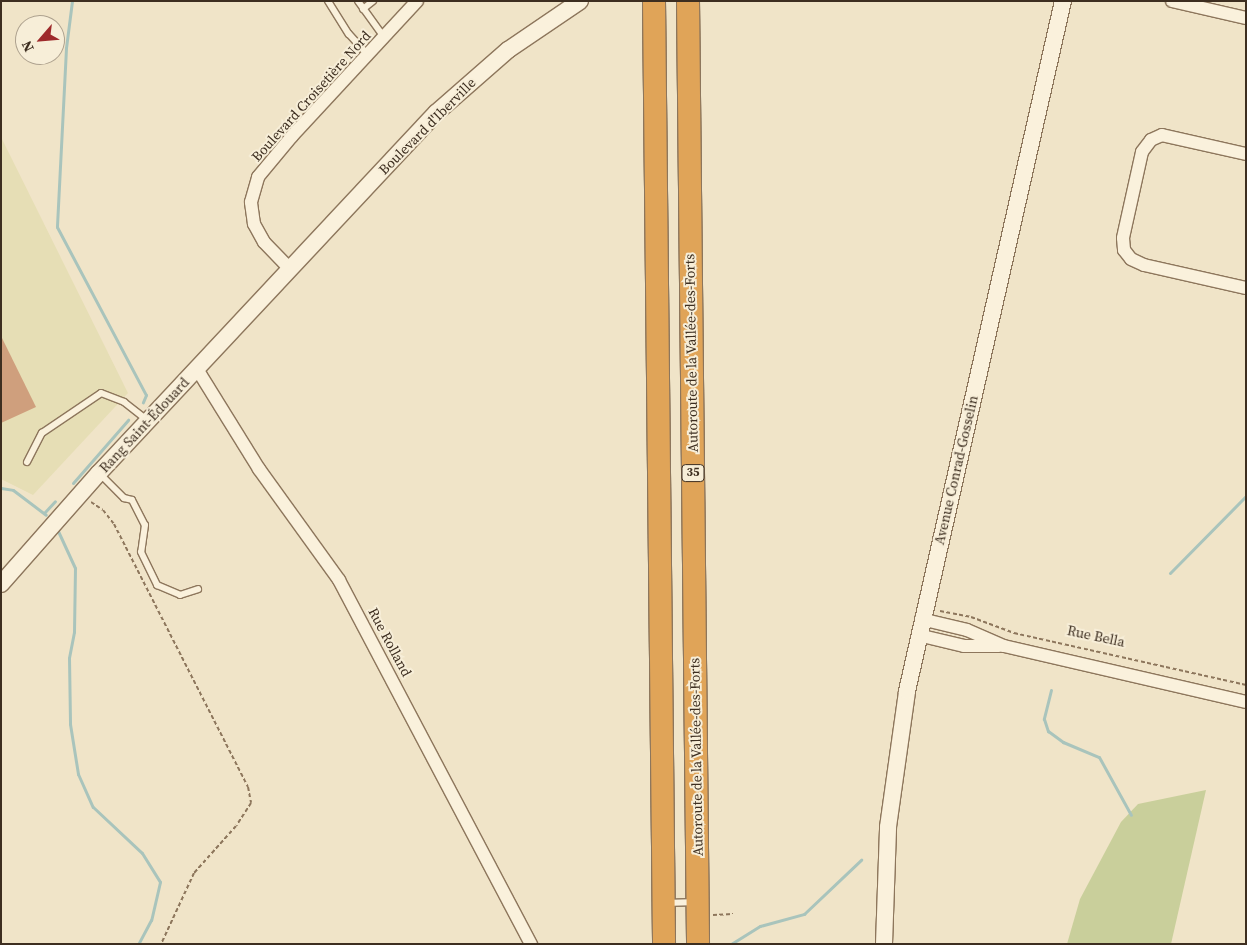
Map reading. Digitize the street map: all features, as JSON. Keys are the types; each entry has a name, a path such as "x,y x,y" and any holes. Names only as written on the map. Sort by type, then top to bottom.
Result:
{"highway":[{"path":"654,1 664,944"},
{"name":"Autoroute de la Vallée-des-Forts","path":"688,1 698,944"}],"street":[{"name":"Boulevard Croisetière Nord","path":"290,269 257,230 251,210 254,186 269,162 417,1"},
{"name":"Boulevard d'Iberville","path":"290,269 445,105 508,50 580,1"},
{"name":"Avenue Conrad-Gosselin","path":"884,944 892,786 921,619 1063,1"},
{"path":"1172,1 1246,18"},
{"path":"1246,154 1162,135 1151,140 1142,152 1123,238 1128,255 1144,265 1246,288"},
{"name":"Rang Saint-Édouard","path":"1,584 99,473 290,269"},
{"name":"Rue Rolland","path":"197,369 259,469 339,580 531,944"},
{"path":"921,619 967,630 1004,646 1246,702"},
{"path":"918,636 964,646 1004,646"}],"lane":[{"path":"328,1 352,38 368,55"},
{"path":"358,1 384,37"},
{"path":"363,9 373,1"},
{"path":"27,462 42,433 101,393 124,402 148,421"},
{"path":"99,473 124,498 132,500 145,525 141,552 157,585 180,595 198,590"},
{"path":"664,903 698,909"}],"path":[{"path":"77,498 103,510 114,524 248,787 251,803 246,813 194,873 161,944"},
{"name":"Rue Bella","path":"941,611 971,617 1014,632 1246,685"},
{"path":"698,909 733,914"}],"shaded area":[{"path":"1,137 128,393 33,495 1,479"}],"green space":[{"path":"1206,790 1171,944 1067,944 1080,899 1121,822 1138,804"}],"building":[{"path":"1,336 36,407 1,423"}],"waterway":[{"path":"72,1 66,48 57,227 146,395 143,402"},
{"path":"73,483 128,420"},
{"path":"1,488 13,490 46,515"},
{"path":"1170,573 1246,496"},
{"path":"44,513 55,501"},
{"path":"58,531 75,568 74,632 69,658 70,724 78,774 93,807 142,853 160,882 151,920 138,944"},
{"path":"1051,690 1044,719 1048,731 1063,742 1099,757 1131,815"},
{"path":"731,944 760,926 804,914 861,860"}]}
